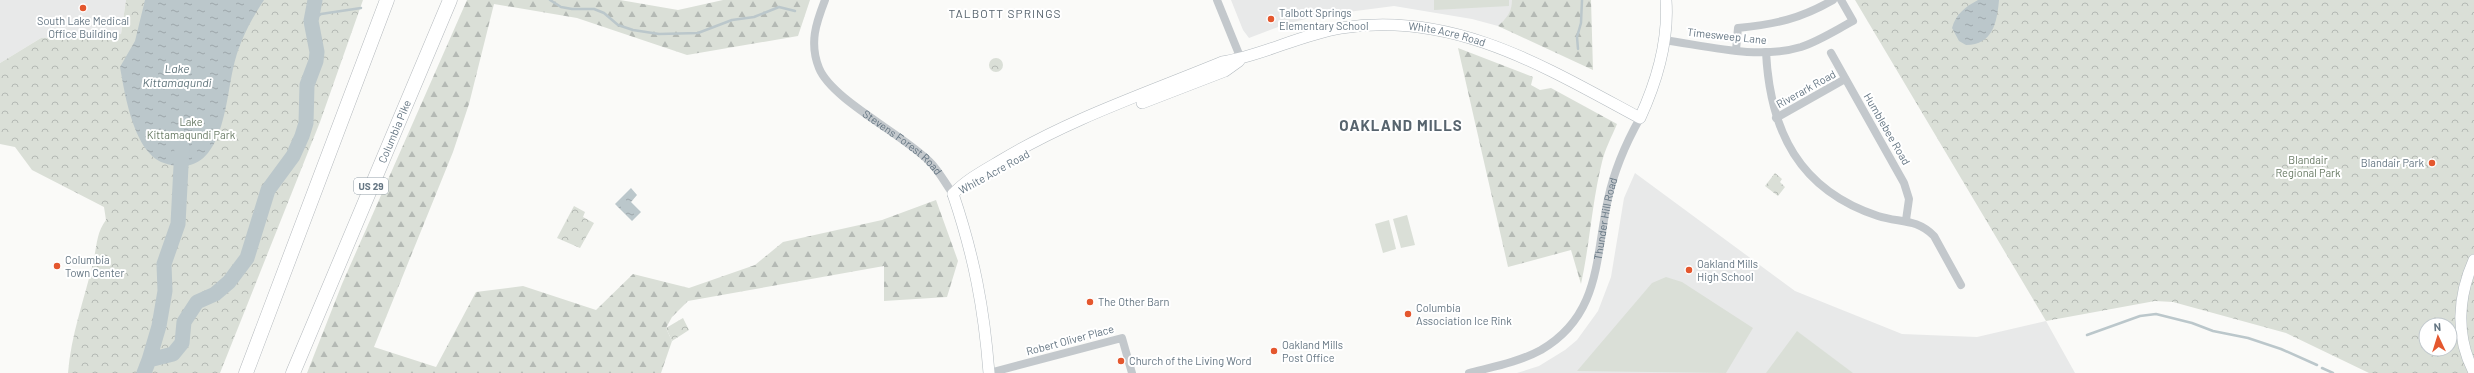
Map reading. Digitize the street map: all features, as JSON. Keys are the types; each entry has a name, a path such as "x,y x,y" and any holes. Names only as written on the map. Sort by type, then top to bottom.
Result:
{"highway":[{"path":"246,373 387,0"},
{"name":"Columbia Pike","path":"293,373 450,0"}],"street":[{"name":"Stevens Forest Road","path":"825,0 818,16 813,40 819,68 825,79 846,98 930,162 953,194 970,246 981,293 989,373"},
{"path":"1217,0 1241,59"},
{"name":"Thunder Hill Road","path":"1469,373 1525,358 1540,350 1555,340 1578,316 1591,292 1597,270 1602,227 1614,178 1656,76 1664,40 1666,0"},
{"path":"1736,50 1738,28 1766,25 1797,18 1833,0"},
{"name":"Timesweep Lane","path":"1664,40 1736,50 1766,52 1800,47 1853,21 1842,0"},
{"name":"White Acre Road","path":"953,194 966,190 1015,160 1062,136 1225,71 1241,59 1292,40 1341,28 1374,25 1437,28 1465,35 1512,52 1640,118"},
{"path":"1766,52 1770,93 1776,118 1800,162 1809,175 1831,195 1842,202 1874,215 1906,220 1928,229 1934,236 1960,285"},
{"name":"Humblebee Road","path":"1831,54 1904,182 1908,199 1906,220"},
{"name":"Riverark Road","path":"1776,118 1846,79"},
{"path":"2474,260 2465,284 2460,320 2466,354 2474,372"},
{"name":"Robert Oliver Place","path":"989,373 1122,338 1132,373"}],"shaded area":[{"path":"0,0 126,0 121,34 41,38 0,63"},
{"name":"Talbott Springs Elementary School","path":"1231,0 1512,0 1512,6 1508,17 1498,26 1472,19 1394,6 1317,16 1286,24 1249,38 1243,30"},
{"name":"Oakland Mills High School","path":"1635,173 1795,291 1902,334 1977,337 2046,321 2075,373 1517,373 1539,366 1565,350 1577,340 1598,311 1611,277 1624,198"}],"green space":[{"name":"Lake Kittamaqundi Park","path":"126,0 363,0 320,122 220,373 68,373 75,331 100,230 106,220 104,207 32,170 15,147 0,144 0,63 41,38 121,34"},
{"path":"467,0 620,0 678,10 723,0 810,0 798,36 687,55 577,18 494,4 469,104 453,152 374,347 436,367 476,292 523,286 596,310 633,274 689,288 755,265 783,242 882,220 936,200 958,261 947,297 884,301 884,266 688,301 672,317 666,328 672,341 661,373 307,373 342,284"},
{"path":"1434,0 1509,0 1509,6 1434,10"},
{"path":"1512,0 1591,0 1593,70 1498,26 1508,15"},
{"name":"Blandair Regional Park","path":"1855,0 2474,0 2474,373 2369,373 2286,333 2173,302 2155,301 2046,321"},
{"path":"1458,48 1533,77 1531,85 1540,90 1551,88 1617,124 1602,162 1593,207 1581,284 1571,250 1508,267"},
{"path":"993,58 999,58 1003,62 1003,68 999,72 993,72 989,68 989,62"},
{"path":"1775,173 1782,179 1780,182 1785,187 1778,196 1765,186"},
{"path":"574,206 585,212 583,217 594,223 580,248 557,238"},
{"path":"1407,215 1415,245 1401,248 1393,219"},
{"path":"1389,220 1396,249 1383,253 1375,224"},
{"path":"1666,277 1682,282 1753,328 1726,373 1577,371 1652,283"},
{"path":"683,318 689,330 672,341 666,328"},
{"path":"1797,331 1853,373 1766,373"}],"water":[{"name":"Lake Kittamaqundi","path":"145,0 264,0 249,24 241,42 235,60 223,120 217,137 209,152 198,162 183,166 164,163 154,157 145,148 138,136 128,107 120,67 135,41"},
{"path":"1978,0 1999,0 1995,24 1988,37 1975,44 1966,45 1959,41 1952,28 1962,11"},
{"path":"631,188 637,195 631,202 641,212 632,221 615,204"}],"waterway":[{"path":"144,373 149,360 173,354 182,343 184,322 197,302 215,294 229,282 247,258 268,190 293,156 306,123 307,85 316,61 317,52 311,21 315,0"},
{"path":"550,0 561,7 572,9 594,9 604,13 618,25 633,30 659,34 698,33 732,20 754,17 779,7 795,11"},
{"path":"1578,49 1577,37 1581,23 1582,0"},
{"path":"311,21 321,14 361,8"},
{"path":"149,360 159,326 165,291 164,264 178,224 182,147"},
{"path":"2087,335 2140,316 2156,314 2192,323 2213,331 2248,338 2281,349 2317,365"},
{"path":"2322,368 2333,373"}],"place":[{"name":"South Lake Medical Office Building","path":"83,8"},
{"name":"Talbott Springs Elementary School","path":"1271,19"},
{"name":"Blandair Park","path":"2432,163"},
{"name":"Columbia Town Center","path":"57,266"},
{"name":"Oakland Mills High School","path":"1689,270"},
{"name":"The Other Barn","path":"1090,302"},
{"name":"Columbia Association Ice Rink","path":"1408,314"},
{"name":"Oakland Mills Post Office","path":"1274,351"},
{"name":"Church of the Living Word","path":"1121,361"}],"district":[{"name":"TALBOTT SPRINGS","path":"1005,14"},
{"name":"OAKLAND MILLS","path":"1401,126"}]}
